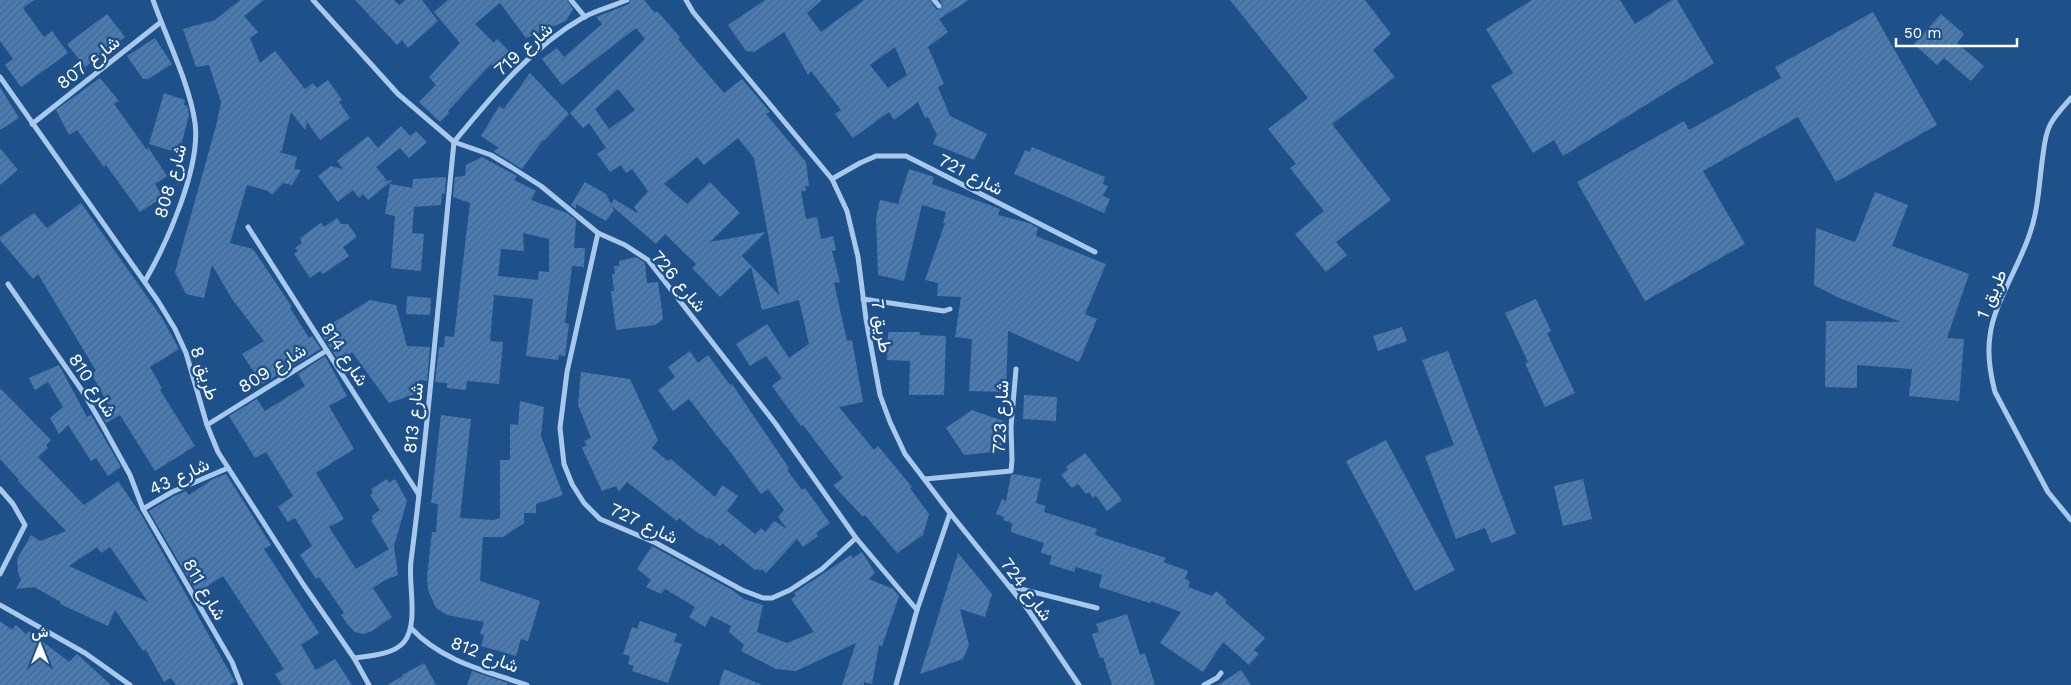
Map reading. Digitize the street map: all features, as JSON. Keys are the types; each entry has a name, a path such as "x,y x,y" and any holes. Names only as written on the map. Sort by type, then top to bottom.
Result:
{"street":[{"name":"شارع 808","path":"145,281 161,253 177,215 194,160 196,141 191,101 153,0"},
{"name":"شارع 726","path":"313,0 398,94 454,142 491,155 541,186 598,233 625,245 648,260 775,423 856,538 916,610"},
{"path":"571,0 585,17"},
{"name":"شارع 719","path":"454,142 501,86 529,58 585,17 627,0"},
{"name":"7 طريق","path":"686,0 832,179 847,212 858,257 863,299 880,395 905,454 950,513"},
{"path":"934,0 939,6"},
{"name":"شارع 807","path":"32,124 161,22"},
{"name":"طريق 8","path":"0,77 145,281 175,329 186,353 207,425 218,452 303,584 354,658 369,685"},
{"name":"طريق 1","path":"2071,98 2056,114 2047,133 2035,220 2024,253 1995,315 1990,334 1988,354 1995,392 2048,492 2071,520"},
{"name":"شارع 813","path":"411,628 410,568 420,496 454,142"},
{"name":"شارع 721","path":"832,179 876,156 906,156 1095,252"},
{"name":"شارع 814","path":"248,227 420,496"},
{"name":"شارع 727","path":"598,233 567,372 560,428 564,464 572,484 584,503 600,519 656,543 742,590 764,598 772,598 790,590 814,574 856,538"},
{"name":"شارع 810","path":"8,284 91,406 130,475 143,509"},
{"path":"863,299 944,311 950,309"},
{"name":"شارع 809","path":"207,425 326,351"},
{"name":"شارع 723","path":"925,479 1011,470 1011,426 1016,368"},
{"name":"شارع 43","path":"143,509 172,492 228,468"},
{"path":"0,489 14,504 25,525 0,574"},
{"name":"شارع 811","path":"143,509 232,662 241,685"},
{"path":"896,685 916,610 950,513"},
{"name":"شارع 724","path":"950,513 1029,611 1079,685"},
{"path":"1008,586 1097,608"},
{"path":"0,604 85,654 130,685"},
{"path":"354,658 394,649 403,643 411,628"},
{"name":"شارع 812","path":"411,628 428,644 455,660 527,685"},
{"path":"1204,685 1217,678 1221,673"}],"building":[{"path":"0,0 34,0 23,8 44,37 52,31 68,53 21,87 5,65 13,59 0,41"},
{"path":"240,0 264,0 244,16 258,32 250,38 260,63 275,51 305,89 313,83 317,88 328,80 342,100 339,102 350,118 320,140 307,122 305,130 291,112 282,150 279,152 297,157 294,169 301,170 292,185 283,183 272,195 268,191 247,185 230,243 253,249 292,307 290,308 309,338 312,336 321,349 262,384 242,354 264,341 232,299 212,265 204,298 186,294 175,272 221,102 209,65 196,67 183,29 215,20"},
{"path":"355,0 394,0 399,5 405,0 422,0 438,21 408,48 402,40 397,45"},
{"path":"448,0 567,0 573,9 566,21 526,38 500,3 475,24 494,43 497,39 509,51 493,66 491,64 440,122 419,102 436,85 429,77 460,43 434,12"},
{"path":"631,0 644,0 655,13 657,11 724,93 742,79 770,112 766,114 806,162 809,186 805,186 806,191 801,191 806,219 817,217 821,239 833,236 836,250 832,251 840,282 834,283 847,341 852,340 863,402 839,407 874,450 878,446 912,487 910,488 929,514 923,535 897,553 865,515 863,517 833,485 843,478 772,386 782,378 766,356 750,366 736,344 767,324 789,358 809,344 799,300 762,310 751,267 720,297 692,268 696,264 665,234 656,244 612,206 614,210 606,221 576,204 576,209 571,205 585,182 606,194 611,204 614,199 639,214 634,207 648,191 632,169 626,173 621,165 610,172 597,154 606,148 589,123 583,128 570,113 645,39 636,28 562,85 542,59 557,48 564,57 602,24 596,17 629,4","holes":["618,89 635,110 609,129 595,109","738,138 754,158 779,295 742,256 766,232 710,242 740,213 710,182 687,204 664,184 697,157 704,165"]},
{"path":"765,0 822,0 807,13 821,32 864,0 930,0 936,9 939,10 943,6 940,0 969,0 939,19 948,32 928,47 944,84 938,87 950,116 987,134 974,160 933,144 937,135 928,117 925,118 918,102 894,120 889,112 853,138 835,114 841,110 811,71 808,75 784,32 754,52 746,51 728,25","holes":["895,47 907,75 888,88 870,65"]},
{"path":"1230,0 1365,0 1391,34 1373,50 1395,77 1332,124 1391,200 1336,242 1347,255 1326,272 1295,234 1324,211 1290,168 1296,164 1268,129 1308,98"},
{"path":"1532,0 1620,0 1635,24 1672,0 1677,0 1714,63 1563,156 1554,140 1533,153 1491,86 1513,73 1486,29"},
{"path":"1873,12 1937,125 1836,182 1798,117 1703,171 1745,244 1645,301 1577,182 1684,121 1689,130 1781,78 1775,67"},
{"path":"107,14 125,37 85,67 67,44"},
{"path":"1941,14 1964,34 1957,43 1984,66 1971,81 1944,58 1937,65 1914,44"},
{"path":"155,38 172,64 148,79 143,79 127,56"},
{"path":"530,73 569,114 543,140 522,169 493,151 499,148 481,136 499,106 504,109"},
{"path":"100,78 119,101 114,104 147,150 148,147 167,176 155,184 163,197 140,212 106,165 104,167 77,130 69,135 56,110"},
{"path":"0,87 19,118 0,130"},
{"path":"164,93 185,100 184,105 188,109 189,115 179,153 149,144"},
{"path":"401,126 410,136 416,131 427,142 409,158 400,148 376,167 386,179 384,181 393,180 368,200 363,194 359,198 353,190 338,202 318,176 331,166 343,169 337,161 368,136 378,148"},
{"path":"1032,147 1105,177 1103,184 1108,186 1103,196 1110,199 1104,213 1014,174 1025,150 1030,152"},
{"path":"0,148 18,170 0,185"},
{"path":"482,157 517,176 514,180 536,191 531,200 567,213 576,220 574,248 585,248 584,267 572,266 565,323 569,324 565,356 559,355 558,360 526,356 533,299 494,295 490,341 503,342 499,384 467,381 466,390 447,388 447,383 435,382 439,347 444,347 445,336 454,337 470,203 453,197 455,177 465,176 466,165","holes":["523,233 549,239 549,272 539,271 538,280 498,276 501,249 524,251"]},
{"path":"909,169 934,177 932,184 1000,209 998,215 1029,223 1038,228 1036,236 1106,264 1085,314 1097,319 1079,362 1008,331 1006,392 969,391 972,339 955,337 961,297 937,296 938,283 925,280 945,223 943,223 946,212 922,205 904,281 878,275 876,218 880,200 898,204"},
{"path":"446,177 445,194 442,193 441,205 414,207 412,233 424,234 421,271 391,268 395,216 385,214 390,184 412,188 413,179"},
{"path":"1875,192 1908,205 1892,246 1969,274 1947,338 1964,339 1959,401 1909,396 1912,369 1857,365 1857,388 1825,387 1826,321 1901,322 1837,297 1814,285 1816,228 1855,242"},
{"path":"81,203 162,318 179,349 150,367 162,388 160,390 195,446 155,471 120,415 106,423 99,410 108,404 91,373 96,371 38,274 33,279 0,240 0,237 34,213 47,228"},
{"path":"337,218 341,224 348,224 357,237 343,247 349,256 323,274 320,271 310,278 294,254 298,251 295,248 302,243 300,238 321,223 324,227"},
{"path":"636,257 645,263 647,283 658,282 663,319 655,325 616,330 611,291 614,291 612,274 615,274 614,266 619,266 619,261"},
{"path":"407,296 431,298 430,315 406,314"},
{"path":"1536,299 1551,331 1547,333 1575,393 1545,407 1525,363 1528,362 1505,313"},
{"path":"370,300 396,305 407,346 430,347 427,381 419,380 418,393 389,403 352,352 339,362 320,331"},
{"path":"1402,327 1407,341 1378,351 1373,336"},
{"path":"888,332 920,332 920,335 946,336 944,395 909,395 910,361 887,360"},
{"path":"690,351 698,363 708,355 730,385 732,384 789,468 787,470 802,490 805,488 830,523 816,533 818,536 803,547 797,539 766,573 762,569 760,571 758,569 755,570 722,543 720,546 710,538 708,539 695,531 679,518 677,521 627,482 619,492 616,486 602,491 582,448 587,445 584,441 591,438 578,405 581,372 630,379 658,440 652,448 668,461 671,459 715,497 722,485 738,496 727,511 755,534 761,528 765,532 774,521 787,529 778,517 784,510 768,489 761,494 689,399 673,411 658,390 675,377 668,367"},
{"path":"1448,351 1516,534 1491,543 1485,528 1456,539 1425,456 1454,445 1422,360"},
{"path":"325,356 347,396 329,406 354,449 316,473 344,519 329,527 356,569 389,549 371,520 373,519 372,516 380,510 370,495 373,493 371,489 387,479 389,483 395,479 407,501 394,546 398,575 385,580 373,588 392,617 372,631 364,634 355,632 348,625 341,615 344,613 319,577 316,579 300,555 312,546 295,518 288,522 278,507 293,496 266,452 255,458 229,416 257,399 265,411 305,386 298,374"},
{"path":"59,365 87,417 91,415 121,467 108,476 96,458 91,461 68,425 59,434 50,418 63,407 48,382 35,390 29,378"},
{"path":"0,388 51,440 46,445 48,448 38,457 84,505 118,481 142,516 235,682 229,685 176,685 171,678 164,682 146,650 143,651 115,610 108,626 60,604 61,602 34,587 16,589 21,580 17,559 31,535 40,541 66,531 18,481 0,459","holes":["97,547 101,553 110,547 148,602 69,566"]},
{"path":"1024,395 1057,397 1056,421 1023,419"},
{"path":"520,401 544,407 541,436 563,495 536,504 536,513 524,513 524,523 503,537 483,537 480,581 540,601 528,641 521,639 516,656 481,646 484,635 480,634 484,622 447,615 436,608 428,590 427,577 432,532 436,532 438,504 431,503 441,415 471,419 460,518 494,520 500,518 500,460 510,460 510,424 518,425"},
{"path":"972,410 1006,422 1004,443 993,452 964,455 946,428"},
{"path":"1386,440 1455,570 1415,591 1346,461"},
{"path":"1085,453 1122,500 1107,511 1096,496 1093,498 1089,492 1086,494 1078,484 1072,488 1061,475 1068,469 1066,467"},
{"path":"226,474 271,545 264,549 319,633 301,645 316,670 335,659 352,685 282,685 275,674 284,669 223,576 197,593 149,511 186,491 189,495 213,479"},
{"path":"1011,475 1041,479 1036,503 1046,506 1044,512 1097,529 1095,535 1166,558 1163,562 1188,571 1185,579 1190,581 1188,587 1212,596 1216,591 1227,600 1225,602 1265,638 1254,650 1259,654 1249,665 1223,642 1203,672 1160,643 1181,612 1151,601 1150,603 1099,587 1102,575 1076,567 1074,572 1049,564 1052,556 1041,553 1044,543 1011,532 1012,523 1003,520 1004,517 996,514 1002,499 1006,501"},
{"path":"1583,479 1592,519 1563,526 1554,486"},
{"path":"652,546 732,590 744,599 763,605 757,632 787,643 814,632 791,599 796,596 794,593 851,555 853,558 862,552 875,573 869,579 893,589 899,596 882,646 879,645 872,684 864,682 864,685 842,685 856,643 796,671 776,669 741,651 744,645 729,632 731,626 711,616 705,627 689,617 695,607 665,589 661,594 646,587 651,580 637,569"},
{"path":"958,553 992,594 985,617 960,609 969,645 963,659 920,674"},
{"path":"1127,614 1140,655 1145,653 1155,685 1112,685 1103,657 1100,658 1092,634 1099,632 1096,624"},
{"path":"0,621 12,630 16,625 26,634 29,631 69,662 77,654 111,685 0,685"},
{"path":"640,621 677,634 674,642 682,644 668,683 632,671 634,666 628,664 630,656 623,654 632,627 637,629"},
{"path":"424,663 436,685 387,685 402,675"},
{"path":"724,669 762,685 719,685"},
{"path":"1241,670 1251,685 1218,685"},
{"path":"472,671 508,683 507,685 467,685"}]}
